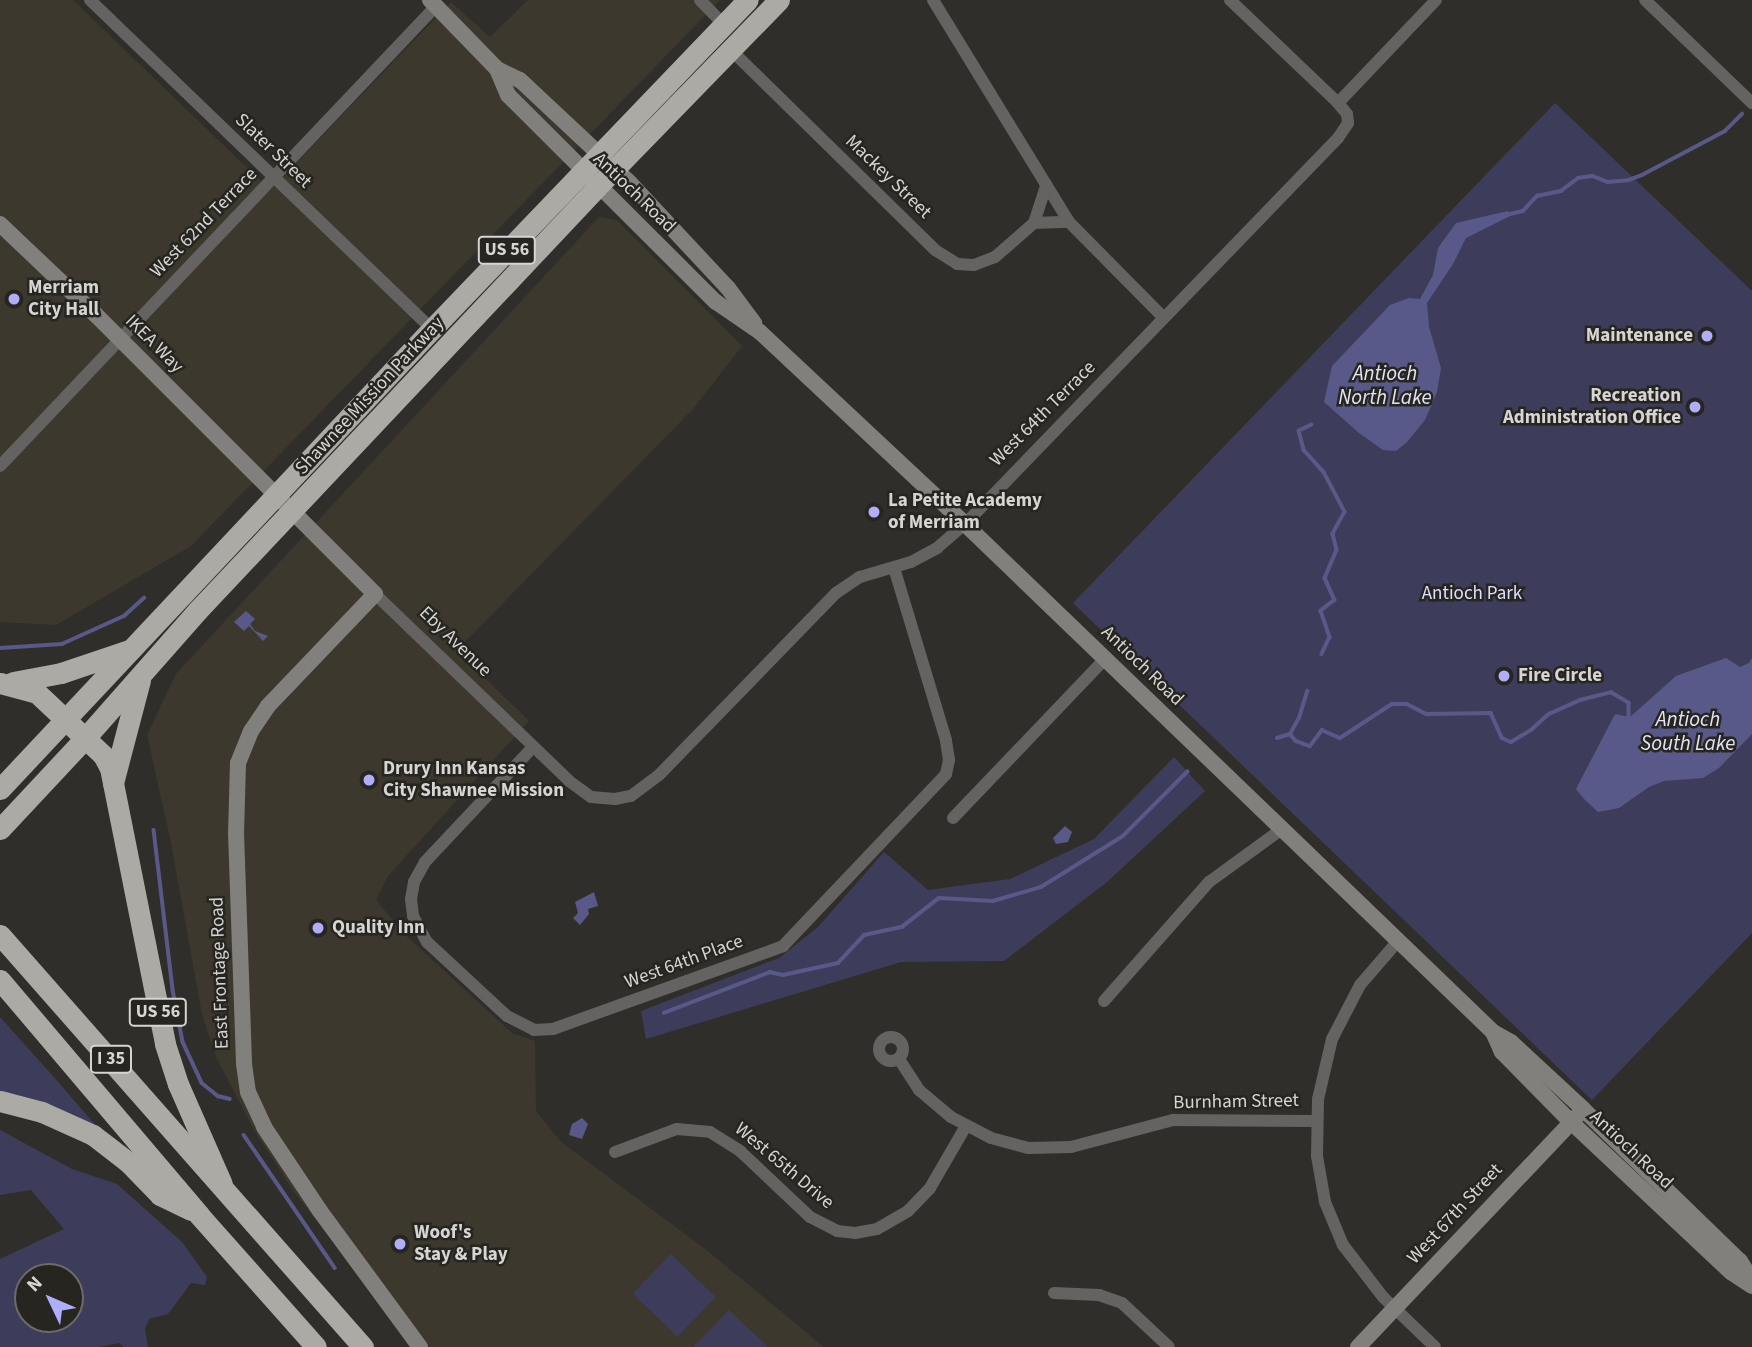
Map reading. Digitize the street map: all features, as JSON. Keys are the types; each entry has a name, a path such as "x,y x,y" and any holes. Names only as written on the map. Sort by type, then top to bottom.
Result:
{"highway":[{"name":"Shawnee Mission Parkway","path":"0,789 132,649 285,503 400,399 748,0"},
{"name":"Shawnee Mission Parkway","path":"607,161 731,50 779,0"},
{"name":"Shawnee Mission Parkway","path":"0,829 141,676 432,329 590,179"},
{"path":"400,399 432,341 432,329"},
{"path":"3,683 61,673 132,649"},
{"name":"US 56","path":"141,676 113,783 165,1044 178,1083 222,1184"},
{"path":"3,683 37,693 67,719 103,755 113,783"},
{"name":"I 35","path":"0,935 363,1347"},
{"name":"I 35","path":"0,980 199,1215 316,1347"},
{"path":"0,1101 41,1112 93,1135 128,1162 160,1195 199,1215"}],"main road":[{"name":"Antioch Road","path":"433,3 497,69 520,80 607,161 728,288 760,331"},
{"name":"Antioch Road","path":"497,69 508,95 716,302 760,331 965,524 1493,1032 1511,1041 1583,1109 1740,1261 1752,1280"},
{"name":"IKEA Way","path":"0,224 285,503"},
{"name":"Eby Avenue","path":"285,503 375,594"},
{"name":"East Frontage Road","path":"375,594 268,706 251,731 238,762 236,820 244,1064 248,1092 264,1127 320,1211 420,1347"},
{"name":"Antioch Road","path":"1493,1032 1502,1052 1571,1122 1731,1272 1752,1286"},
{"name":"West 67th Street","path":"1358,1347 1583,1109"}],"street":[{"name":"Slater Street","path":"90,0 273,179 432,329"},
{"path":"700,0 724,25"},
{"path":"933,0 1069,222 1163,317"},
{"path":"1230,0 1338,103 1436,0"},
{"path":"1645,0 1752,103"},
{"name":"West 62nd Terrace","path":"0,466 273,179 433,3"},
{"name":"Mackey Street","path":"731,50 947,258 974,265 985,262 1034,223"},
{"name":"West 64th Terrace","path":"615,799 631,796 659,775 836,593 860,577 894,568 937,548 965,524 1338,138 1348,123 1347,114 1338,103"},
{"path":"1045,185 1034,223 1069,222"},
{"name":"West 64th Place","path":"533,747 425,862 414,882 411,899 414,916 427,942 506,1016 534,1030 553,1030 783,946 946,774 949,760 946,740 894,568"},
{"name":"Eby Avenue","path":"375,594 533,747 591,797 615,799"},
{"path":"953,818 1104,660"},
{"path":"1104,1001 1209,882 1282,829"},
{"path":"1398,941 1360,985 1332,1039 1323,1068 1317,1121 1319,1175 1334,1225 1358,1269 1435,1347"},
{"name":"Burnham Street","path":"899,1059 919,1090 966,1126 1003,1142 1048,1149 1093,1143 1138,1127 1173,1120 1317,1121"},
{"name":"West 65th Drive","path":"615,1152 677,1129 710,1132 733,1145 810,1217 836,1231 855,1233 877,1229 908,1211 930,1188 966,1126"},
{"path":"1054,1293 1099,1295 1122,1303 1169,1347"}],"shaded area":[{"path":"0,0 73,0 270,190 451,2 490,37 528,0 720,0 191,546 56,625 0,622"},
{"path":"599,217 617,220 742,346 693,409 457,650 529,721 388,876 376,900 405,935 512,1033 535,1041 536,1111 560,1141 704,1248 824,1347 417,1347 296,1195 255,1132 217,1059 202,1015 171,843 147,735 176,674"}],"green space":[{"name":"Antioch Park","path":"1555,103 1752,291 1752,933 1592,1100 1073,603"},
{"path":"1174,757 1205,791 1107,882 1004,961 901,962 646,1039 641,1011 779,958 818,927 884,852 928,890 1010,879 1094,839"},
{"path":"0,1017 52,1075 98,1128 0,1098"},
{"path":"0,1130 72,1169 117,1184 182,1242 207,1277 205,1285 191,1283 168,1314 149,1319 145,1329 148,1347 124,1347 119,1343 99,1347 0,1347 0,1259 64,1229 31,1190 0,1195"},
{"path":"671,1254 716,1297 677,1337 633,1294"},
{"path":"729,1310 768,1347 693,1347"}],"water":[{"name":"Antioch North Lake","path":"1508,211 1510,216 1466,238 1453,264 1427,303 1429,327 1441,368 1437,392 1425,420 1407,442 1396,451 1383,450 1324,402 1332,366 1390,305 1409,298 1420,299 1433,275 1438,248 1456,223"},
{"path":"246,611 255,619 250,624 255,631 268,636 263,641 249,626 244,631 234,622"},
{"name":"Antioch South Lake","path":"1726,658 1740,667 1749,663 1752,658 1752,734 1719,768 1703,778 1664,781 1649,787 1619,808 1598,812 1576,789 1615,714 1630,717 1676,676"},
{"path":"1065,826 1072,832 1068,842 1056,844 1053,838"},
{"path":"594,892 598,906 588,909 589,914 580,925 573,918 578,913 575,902"},
{"path":"582,1118 588,1124 582,1139 569,1135 572,1124"}],"waterway":[{"path":"1510,214 1523,211 1537,196 1561,191 1578,178 1593,176 1608,182 1629,180 1642,175 1725,131 1742,114"},
{"path":"1312,425 1299,431 1304,450 1324,472 1345,512 1333,534 1337,550 1325,578 1335,600 1321,611 1330,637 1322,654"},
{"path":"0,648 62,644 124,616 144,598"},
{"path":"1277,738 1290,734 1299,718 1307,691"},
{"path":"1290,734 1296,741 1310,746 1322,730 1340,738 1392,704 1407,704 1427,714 1491,713 1502,738 1511,742 1531,730 1549,714 1580,700 1611,692 1629,703 1629,717"},
{"path":"664,1013 770,972 783,975 838,963 864,935 902,927 939,898 993,901 1041,887 1123,836 1187,772"},
{"path":"154,830 173,990 183,1042 202,1083 218,1096 230,1099"},
{"path":"244,1135 335,1268"}],"place":[{"name":"Merriam City Hall","path":"14,299"},
{"name":"Maintenance","path":"1707,336"},
{"name":"Recreation Administration Office","path":"1695,407"},
{"name":"La Petite Academy of Merriam","path":"874,512"},
{"name":"Fire Circle","path":"1504,676"},
{"name":"Drury Inn Kansas City Shawnee Mission","path":"369,780"},
{"name":"Quality Inn","path":"318,928"},
{"name":"Woof's Stay & Play","path":"400,1244"}]}
